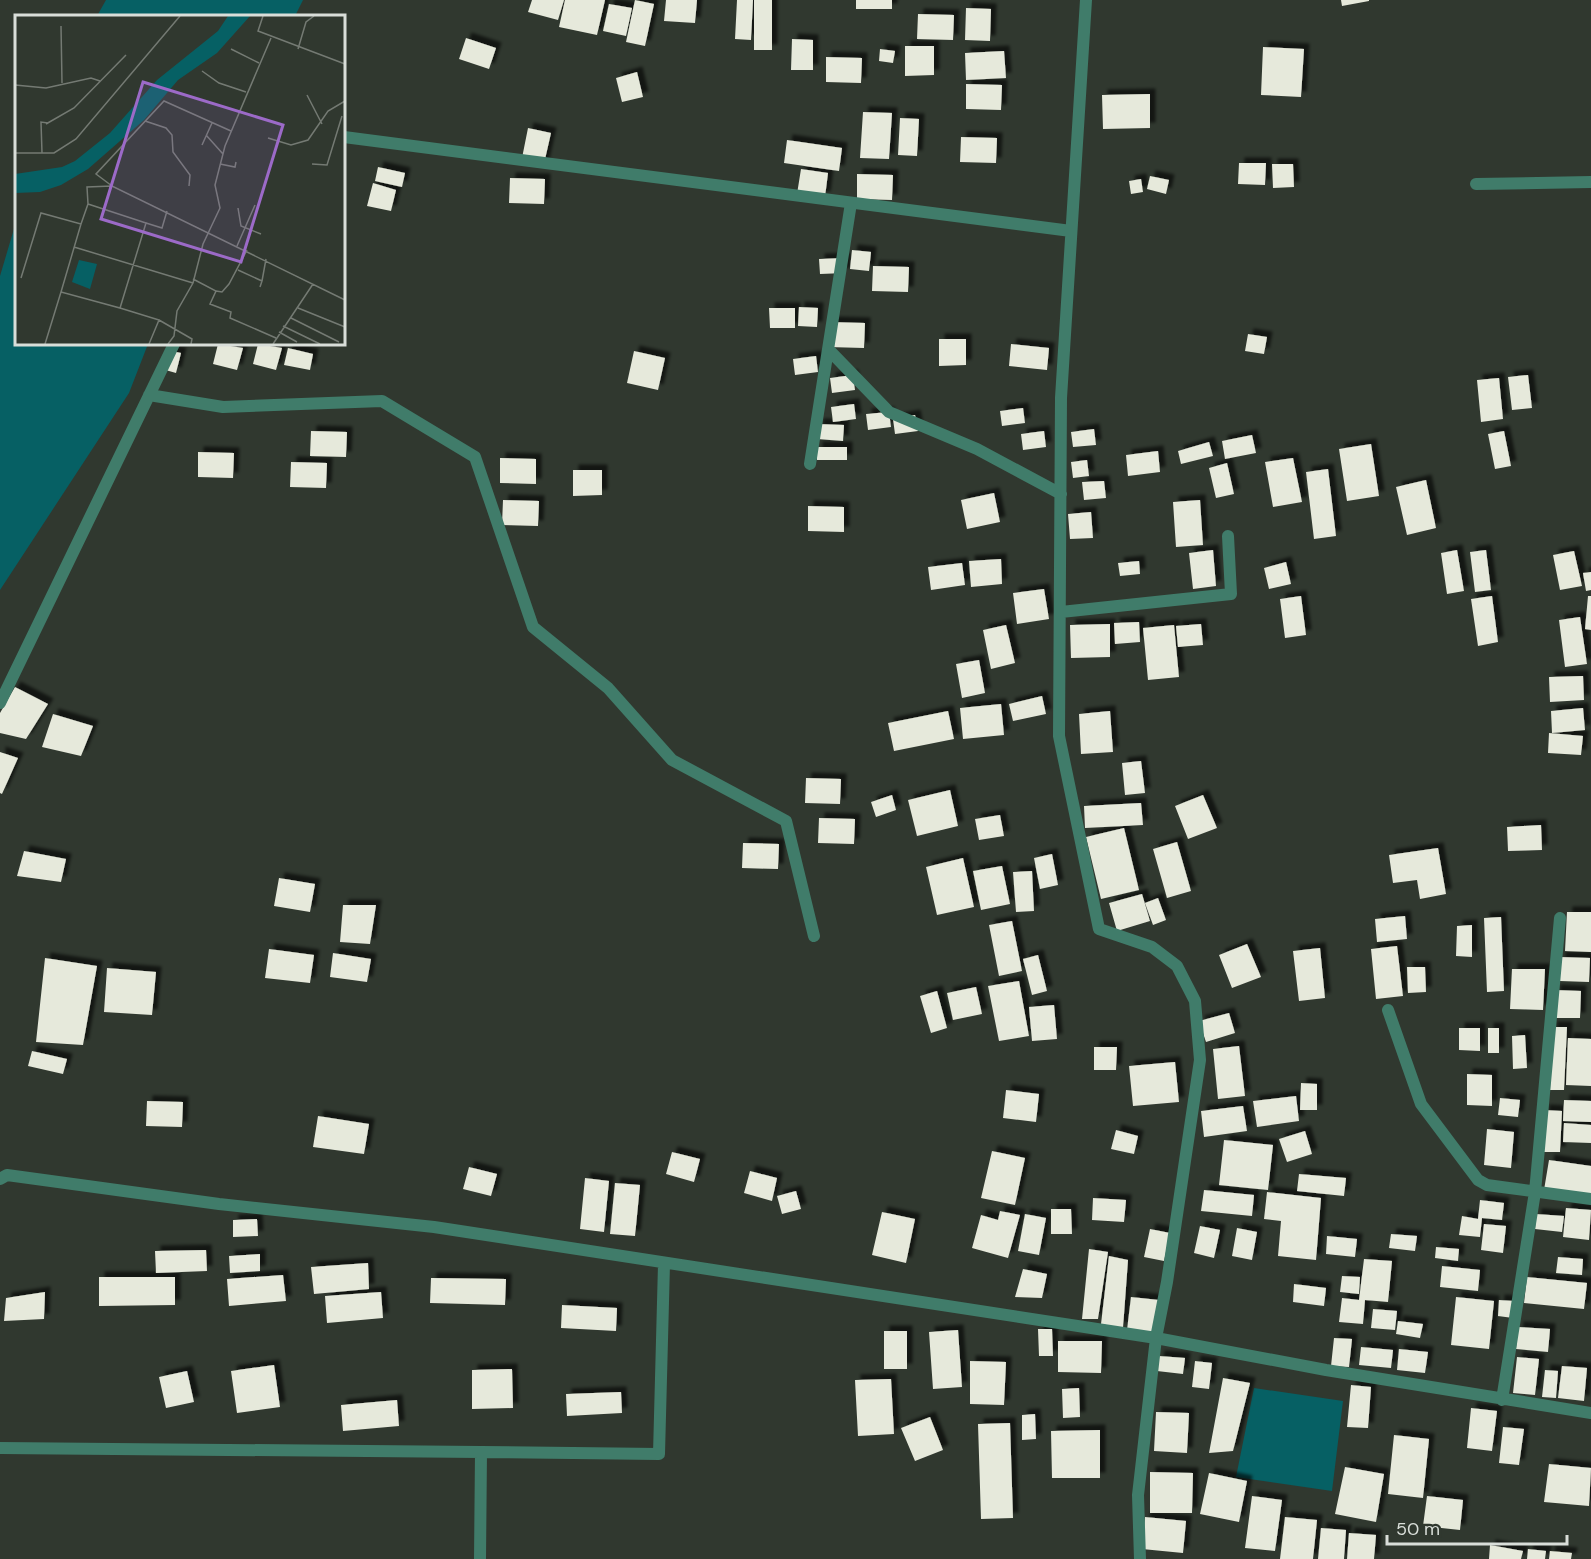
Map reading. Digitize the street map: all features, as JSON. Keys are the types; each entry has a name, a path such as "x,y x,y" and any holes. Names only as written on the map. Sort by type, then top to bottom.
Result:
{"street":[{"path":"1086,0 1061,398 1059,736 1100,929 1152,947 1177,966 1195,1001 1200,1060 1167,1282 1156,1338 1138,1495 1140,1559"},
{"path":"345,137 1071,231"},
{"path":"1476,184 1591,182"},
{"path":"810,464 851,203"},
{"path":"0,703 174,345"},
{"path":"828,349 889,412 977,449 1061,494"},
{"path":"149,395 224,407 382,401 475,457 533,627 608,688 672,760 786,821 814,936"},
{"path":"1061,612 1231,594 1228,536"},
{"path":"1502,1400 1535,1192 1560,918"},
{"path":"1388,1010 1421,1104 1473,1174 1487,1185 1591,1199"},
{"path":"2,1176 219,1204 434,1227 1156,1338 1502,1400 1591,1413"},
{"path":"0,1448 659,1454 663,1264"},
{"path":"480,1559 481,1452"}],"water":[{"path":"106,0 303,0 296,15 98,15"},
{"path":"15,225 15,345 148,345 129,393 0,590 0,276"},
{"path":"1254,1388 1343,1401 1332,1491 1236,1477"}],"building":[{"path":"532,0 564,0 558,20 528,12"},
{"path":"565,0 605,0 597,35 559,27"},
{"path":"635,0 654,4 645,46 626,42"},
{"path":"666,0 697,0 695,23 664,21"},
{"path":"737,0 753,0 751,40 735,39"},
{"path":"754,0 772,0 772,50 754,50"},
{"path":"856,0 892,0 892,9 856,9"},
{"path":"1341,0 1369,0 1369,1 1342,6"},
{"path":"609,4 632,8 626,36 603,31"},
{"path":"966,8 991,9 990,41 965,40"},
{"path":"918,14 954,15 953,40 917,39"},
{"path":"466,38 496,48 489,69 459,59"},
{"path":"792,39 813,40 813,70 791,70"},
{"path":"905,46 934,46 934,75 905,76"},
{"path":"1263,47 1304,49 1301,97 1261,95"},
{"path":"880,49 895,51 893,63 879,61"},
{"path":"1004,51 1006,78 966,80 965,53"},
{"path":"826,57 862,58 861,83 826,82"},
{"path":"637,72 643,97 622,102 616,78"},
{"path":"966,84 1002,85 1001,110 966,109"},
{"path":"1150,94 1150,128 1103,129 1102,95"},
{"path":"863,112 892,113 889,159 860,158"},
{"path":"900,118 919,119 917,156 898,155"},
{"path":"528,128 551,133 543,168 521,163"},
{"path":"961,137 997,138 996,163 960,162"},
{"path":"787,140 842,148 839,171 784,163"},
{"path":"1239,163 1266,163 1265,185 1238,184"},
{"path":"1272,164 1293,164 1294,187 1273,188"},
{"path":"378,167 405,173 402,187 375,181"},
{"path":"801,169 828,173 825,197 797,194"},
{"path":"857,174 893,175 892,200 857,199"},
{"path":"1150,176 1169,180 1166,194 1147,189"},
{"path":"510,178 545,179 544,204 509,203"},
{"path":"1141,179 1143,192 1131,194 1129,181"},
{"path":"373,183 396,190 391,211 367,206"},
{"path":"852,250 871,252 869,271 850,269"},
{"path":"845,258 845,273 820,274 819,259"},
{"path":"873,266 909,267 908,292 872,291"},
{"path":"799,307 818,308 817,327 798,326"},
{"path":"769,308 795,308 795,328 770,328"},
{"path":"829,322 865,323 864,348 828,347"},
{"path":"1248,334 1267,337 1264,354 1245,351"},
{"path":"939,339 966,339 966,365 939,366"},
{"path":"1011,344 1049,348 1047,370 1009,366"},
{"path":"218,345 243,348 237,370 213,364"},
{"path":"258,345 282,348 276,370 253,364"},
{"path":"288,348 313,354 310,370 284,365"},
{"path":"167,350 181,353 176,373 162,369"},
{"path":"634,351 665,358 658,390 627,383"},
{"path":"816,356 818,372 795,375 793,359"},
{"path":"853,375 855,390 832,393 830,378"},
{"path":"1528,375 1532,408 1512,410 1508,377"},
{"path":"1499,378 1503,419 1481,422 1477,380"},
{"path":"854,404 856,419 833,422 831,407"},
{"path":"1023,408 1025,423 1002,426 1000,411"},
{"path":"889,412 891,427 868,430 866,414"},
{"path":"915,415 918,431 895,434 893,419"},
{"path":"818,424 844,425 843,441 817,439"},
{"path":"1094,429 1096,445 1073,447 1071,432"},
{"path":"311,431 347,432 346,457 310,456"},
{"path":"1044,431 1046,447 1023,450 1021,434"},
{"path":"1504,431 1511,466 1495,469 1488,434"},
{"path":"1252,435 1256,453 1225,459 1222,441"},
{"path":"1209,442 1213,456 1181,464 1178,451"},
{"path":"1371,444 1379,496 1347,501 1339,449"},
{"path":"817,447 847,447 847,460 817,460"},
{"path":"1158,451 1160,472 1128,476 1126,455"},
{"path":"198,452 234,453 233,478 198,477"},
{"path":"500,458 536,459 536,484 500,483"},
{"path":"1293,458 1302,502 1273,507 1265,462"},
{"path":"1087,460 1089,476 1073,478 1071,462"},
{"path":"291,462 327,463 326,488 290,487"},
{"path":"1227,463 1234,494 1216,498 1209,468"},
{"path":"1328,469 1336,536 1314,539 1306,472"},
{"path":"573,470 602,470 602,495 573,496"},
{"path":"1426,480 1436,528 1407,535 1396,487"},
{"path":"1104,481 1106,498 1084,500 1082,482"},
{"path":"994,493 1000,522 967,529 961,500"},
{"path":"503,500 539,501 538,526 502,525"},
{"path":"1200,500 1203,545 1176,547 1173,502"},
{"path":"808,506 844,507 844,532 808,531"},
{"path":"1091,512 1093,538 1070,539 1068,514"},
{"path":"1213,550 1216,586 1193,589 1189,553"},
{"path":"1457,550 1464,591 1447,594 1441,553"},
{"path":"1486,550 1491,590 1475,592 1470,552"},
{"path":"1574,551 1582,586 1560,590 1553,555"},
{"path":"1001,559 1002,584 971,587 969,561"},
{"path":"1139,561 1140,574 1120,576 1118,563"},
{"path":"1286,562 1291,584 1269,589 1264,568"},
{"path":"962,563 965,585 931,590 928,567"},
{"path":"1591,572 1591,590 1586,591 1583,573"},
{"path":"1044,589 1049,619 1017,624 1013,593"},
{"path":"1301,596 1306,635 1285,638 1280,599"},
{"path":"1492,596 1498,642 1478,646 1471,599"},
{"path":"1588,596 1591,596 1591,630 1585,629"},
{"path":"1580,617 1587,664 1565,667 1559,620"},
{"path":"1139,622 1140,642 1115,644 1114,623"},
{"path":"1110,624 1110,657 1071,658 1070,625"},
{"path":"1201,624 1203,645 1178,647 1176,626"},
{"path":"1006,625 1015,663 991,669 983,630"},
{"path":"1174,625 1179,677 1148,680 1143,628"},
{"path":"979,660 985,693 962,698 956,664"},
{"path":"1583,676 1584,700 1550,702 1549,677"},
{"path":"15,687 48,704 26,739 0,733 0,713"},
{"path":"1042,696 1046,714 1013,721 1009,704"},
{"path":"1001,704 1004,735 963,739 960,708"},
{"path":"1583,708 1585,730 1552,733 1551,711"},
{"path":"948,711 954,739 894,751 888,723"},
{"path":"1110,711 1113,752 1081,754 1079,714"},
{"path":"53,714 93,726 81,756 42,747"},
{"path":"1549,733 1583,736 1581,755 1548,753"},
{"path":"0,752 18,758 2,794 0,793"},
{"path":"1141,761 1145,793 1125,795 1122,763"},
{"path":"806,778 841,779 840,804 805,803"},
{"path":"950,790 958,826 917,836 908,800"},
{"path":"892,795 896,810 876,817 871,802"},
{"path":"1203,795 1217,828 1188,839 1175,806"},
{"path":"1141,803 1143,825 1085,828 1084,806"},
{"path":"1000,815 1004,836 979,840 975,819"},
{"path":"819,818 855,819 854,844 818,843"},
{"path":"1541,825 1542,850 1508,851 1507,827"},
{"path":"1124,828 1139,890 1101,899 1086,837"},
{"path":"1177,842 1191,891 1167,898 1153,849"},
{"path":"743,843 779,844 778,869 742,868"},
{"path":"1438,848 1446,894 1420,899 1417,880 1393,883 1389,855"},
{"path":"24,851 66,859 61,882 17,876"},
{"path":"1052,854 1058,885 1040,889 1034,858"},
{"path":"963,858 974,907 937,915 926,867"},
{"path":"1002,866 1010,904 981,910 973,871"},
{"path":"1032,871 1034,911 1016,912 1013,872"},
{"path":"279,878 315,884 310,912 274,906"},
{"path":"1142,894 1150,921 1117,931 1109,903"},
{"path":"1158,898 1166,920 1153,925 1145,903"},
{"path":"343,905 376,905 370,944 340,942"},
{"path":"1567,912 1591,912 1591,952 1565,951"},
{"path":"1405,916 1407,939 1377,942 1375,919"},
{"path":"1501,917 1504,991 1487,992 1484,918"},
{"path":"1012,921 1022,971 999,976 989,925"},
{"path":"1472,925 1472,957 1456,956 1457,926"},
{"path":"1247,944 1261,977 1232,988 1219,955"},
{"path":"1397,946 1403,996 1376,999 1371,949"},
{"path":"1320,948 1325,998 1299,1001 1293,951"},
{"path":"269,949 314,955 310,983 265,978"},
{"path":"333,953 371,959 367,982 330,977"},
{"path":"1038,955 1047,991 1032,995 1023,959"},
{"path":"1560,957 1590,958 1589,982 1560,981"},
{"path":"45,958 97,966 83,1045 36,1042"},
{"path":"1407,967 1425,967 1426,992 1408,993"},
{"path":"107,968 156,972 152,1015 104,1012"},
{"path":"1512,969 1545,969 1543,1010 1510,1009"},
{"path":"1019,981 1029,1036 999,1041 988,986"},
{"path":"976,987 982,1014 953,1020 947,993"},
{"path":"1555,990 1581,991 1580,1018 1554,1018"},
{"path":"937,991 947,1028 931,1033 920,996"},
{"path":"1054,1005 1057,1039 1032,1041 1029,1007"},
{"path":"1229,1013 1235,1033 1206,1042 1199,1021"},
{"path":"1552,1027 1567,1027 1564,1090 1550,1090"},
{"path":"1459,1028 1480,1028 1480,1051 1459,1050"},
{"path":"1488,1028 1499,1028 1499,1053 1488,1053"},
{"path":"1525,1035 1527,1068 1513,1069 1512,1036"},
{"path":"1568,1038 1591,1039 1591,1086 1566,1085"},
{"path":"1239,1046 1245,1096 1218,1099 1213,1049"},
{"path":"1094,1047 1117,1047 1116,1070 1094,1070"},
{"path":"32,1051 67,1059 63,1074 28,1066"},
{"path":"1175,1062 1179,1102 1133,1106 1129,1066"},
{"path":"1467,1074 1492,1075 1492,1106 1467,1105"},
{"path":"1301,1083 1317,1084 1317,1110 1300,1110"},
{"path":"1006,1090 1039,1094 1036,1122 1003,1118"},
{"path":"1296,1096 1299,1121 1257,1127 1253,1101"},
{"path":"1500,1098 1520,1100 1518,1117 1498,1115"},
{"path":"1564,1100 1591,1101 1591,1122 1563,1121"},
{"path":"147,1101 183,1102 182,1127 146,1126"},
{"path":"1243,1106 1247,1131 1204,1137 1201,1111"},
{"path":"1544,1110 1562,1111 1560,1152 1542,1152"},
{"path":"318,1116 369,1124 364,1154 313,1147"},
{"path":"1564,1123 1591,1125 1591,1143 1563,1142"},
{"path":"1487,1129 1514,1132 1511,1168 1484,1165"},
{"path":"1116,1130 1138,1136 1134,1154 1111,1149"},
{"path":"1305,1131 1312,1154 1287,1162 1279,1139"},
{"path":"1224,1140 1273,1145 1268,1190 1219,1185"},
{"path":"992,1151 1025,1158 1015,1205 981,1198"},
{"path":"672,1152 700,1159 694,1182 666,1174"},
{"path":"1549,1160 1591,1166 1591,1196 1544,1190"},
{"path":"469,1167 497,1174 491,1196 463,1189"},
{"path":"750,1171 777,1178 772,1201 744,1193"},
{"path":"1299,1174 1346,1178 1344,1196 1297,1191"},
{"path":"585,1178 609,1181 604,1232 580,1229"},
{"path":"615,1183 640,1185 635,1236 610,1234"},
{"path":"1204,1190 1254,1195 1252,1216 1201,1211"},
{"path":"796,1191 801,1209 782,1214 777,1196"},
{"path":"1267,1192 1321,1198 1316,1260 1278,1256 1281,1221 1264,1219"},
{"path":"1093,1198 1126,1200 1124,1222 1092,1220"},
{"path":"1480,1200 1504,1203 1502,1220 1482,1218 1480,1237 1459,1235 1462,1216 1478,1219"},
{"path":"1566,1208 1591,1210 1589,1240 1563,1237"},
{"path":"1051,1209 1071,1209 1072,1234 1051,1234"},
{"path":"1000,1211 1020,1215 1008,1258 972,1248 981,1215 998,1220"},
{"path":"882,1212 915,1219 906,1263 872,1255"},
{"path":"1025,1214 1046,1218 1039,1255 1018,1251"},
{"path":"1536,1214 1564,1216 1562,1232 1535,1229"},
{"path":"257,1219 258,1236 233,1237 233,1220"},
{"path":"1484,1224 1506,1226 1503,1253 1481,1250"},
{"path":"1200,1226 1220,1230 1214,1258 1194,1253"},
{"path":"1237,1228 1257,1232 1252,1260 1232,1256"},
{"path":"1150,1229 1170,1233 1164,1261 1144,1257"},
{"path":"1391,1234 1417,1236 1415,1251 1389,1248"},
{"path":"1327,1236 1357,1239 1355,1257 1326,1254"},
{"path":"1436,1247 1459,1249 1458,1261 1435,1258"},
{"path":"1089,1249 1108,1252 1098,1319 1082,1319"},
{"path":"206,1250 207,1271 156,1273 155,1251"},
{"path":"260,1254 260,1271 230,1273 229,1256"},
{"path":"1109,1256 1128,1260 1123,1328 1101,1324"},
{"path":"1558,1257 1583,1259 1582,1275 1556,1273"},
{"path":"1364,1259 1392,1261 1388,1302 1365,1300 1363,1324 1339,1322 1342,1298 1359,1300"},
{"path":"368,1263 369,1289 314,1294 311,1267"},
{"path":"1442,1266 1480,1270 1478,1291 1440,1287"},
{"path":"1023,1269 1047,1274 1042,1298 1015,1297"},
{"path":"283,1275 286,1301 229,1306 227,1279"},
{"path":"1342,1276 1360,1277 1359,1294 1340,1292"},
{"path":"99,1277 175,1277 175,1305 99,1306"},
{"path":"1527,1277 1587,1283 1584,1309 1524,1303"},
{"path":"431,1278 506,1279 505,1305 430,1303"},
{"path":"1294,1284 1326,1288 1324,1306 1293,1302"},
{"path":"45,1292 44,1319 4,1321 6,1298"},
{"path":"381,1292 383,1318 327,1323 325,1296"},
{"path":"1131,1297 1159,1300 1152,1335 1127,1330"},
{"path":"1456,1297 1494,1301 1489,1349 1451,1345"},
{"path":"1499,1300 1514,1301 1513,1318 1498,1316"},
{"path":"562,1305 617,1308 616,1331 561,1328"},
{"path":"1373,1309 1397,1311 1395,1330 1371,1328"},
{"path":"1398,1321 1423,1324 1420,1338 1396,1334"},
{"path":"1518,1327 1550,1329 1548,1352 1516,1349"},
{"path":"1038,1329 1052,1329 1053,1356 1039,1356"},
{"path":"958,1330 962,1387 933,1389 929,1332"},
{"path":"884,1331 907,1331 907,1369 884,1369"},
{"path":"1334,1338 1352,1339 1349,1367 1331,1366"},
{"path":"1058,1341 1102,1341 1101,1373 1058,1372"},
{"path":"1361,1347 1393,1350 1391,1368 1359,1365"},
{"path":"1399,1349 1428,1352 1425,1373 1397,1370"},
{"path":"1159,1356 1185,1358 1183,1374 1157,1371"},
{"path":"1517,1357 1539,1359 1535,1395 1513,1393"},
{"path":"970,1361 1006,1362 1004,1405 970,1404"},
{"path":"1195,1361 1212,1363 1209,1389 1192,1387"},
{"path":"274,1365 280,1407 237,1413 231,1371"},
{"path":"1562,1366 1587,1368 1584,1401 1558,1398"},
{"path":"512,1369 513,1408 472,1409 472,1370"},
{"path":"1545,1370 1558,1371 1556,1398 1542,1397"},
{"path":"187,1371 194,1402 166,1408 159,1377"},
{"path":"1223,1378 1250,1383 1233,1451 1209,1453"},
{"path":"891,1379 894,1434 858,1436 855,1380"},
{"path":"1351,1385 1371,1387 1368,1428 1347,1427"},
{"path":"1079,1388 1080,1417 1063,1418 1062,1389"},
{"path":"621,1392 622,1413 567,1416 566,1394"},
{"path":"397,1400 399,1426 343,1431 341,1405"},
{"path":"1471,1408 1497,1411 1492,1451 1467,1448"},
{"path":"1156,1412 1189,1413 1187,1453 1154,1451"},
{"path":"1035,1414 1036,1439 1022,1440 1022,1415"},
{"path":"930,1417 943,1450 915,1461 901,1428"},
{"path":"1010,1423 1013,1518 981,1519 978,1424"},
{"path":"1503,1427 1524,1429 1519,1465 1499,1463"},
{"path":"1100,1430 1100,1478 1052,1478 1051,1431"},
{"path":"1394,1435 1429,1439 1423,1498 1388,1494"},
{"path":"1549,1464 1591,1468 1589,1506 1544,1502"},
{"path":"1345,1467 1384,1474 1376,1522 1335,1514"},
{"path":"1150,1472 1193,1473 1192,1513 1150,1513"},
{"path":"1209,1473 1247,1481 1239,1522 1200,1514"},
{"path":"1252,1496 1282,1500 1275,1551 1245,1548"},
{"path":"1427,1496 1463,1500 1460,1530 1423,1526"},
{"path":"1145,1517 1186,1521 1183,1553 1142,1549"},
{"path":"1285,1517 1317,1520 1313,1559 1280,1559"},
{"path":"1321,1528 1346,1530 1344,1559 1318,1559"},
{"path":"1349,1533 1376,1535 1374,1559 1347,1559"},
{"path":"1490,1545 1523,1551 1521,1559 1489,1559"},
{"path":"1528,1549 1546,1551 1545,1559 1527,1559"},
{"path":"1550,1551 1572,1553 1571,1559 1549,1559"}]}
